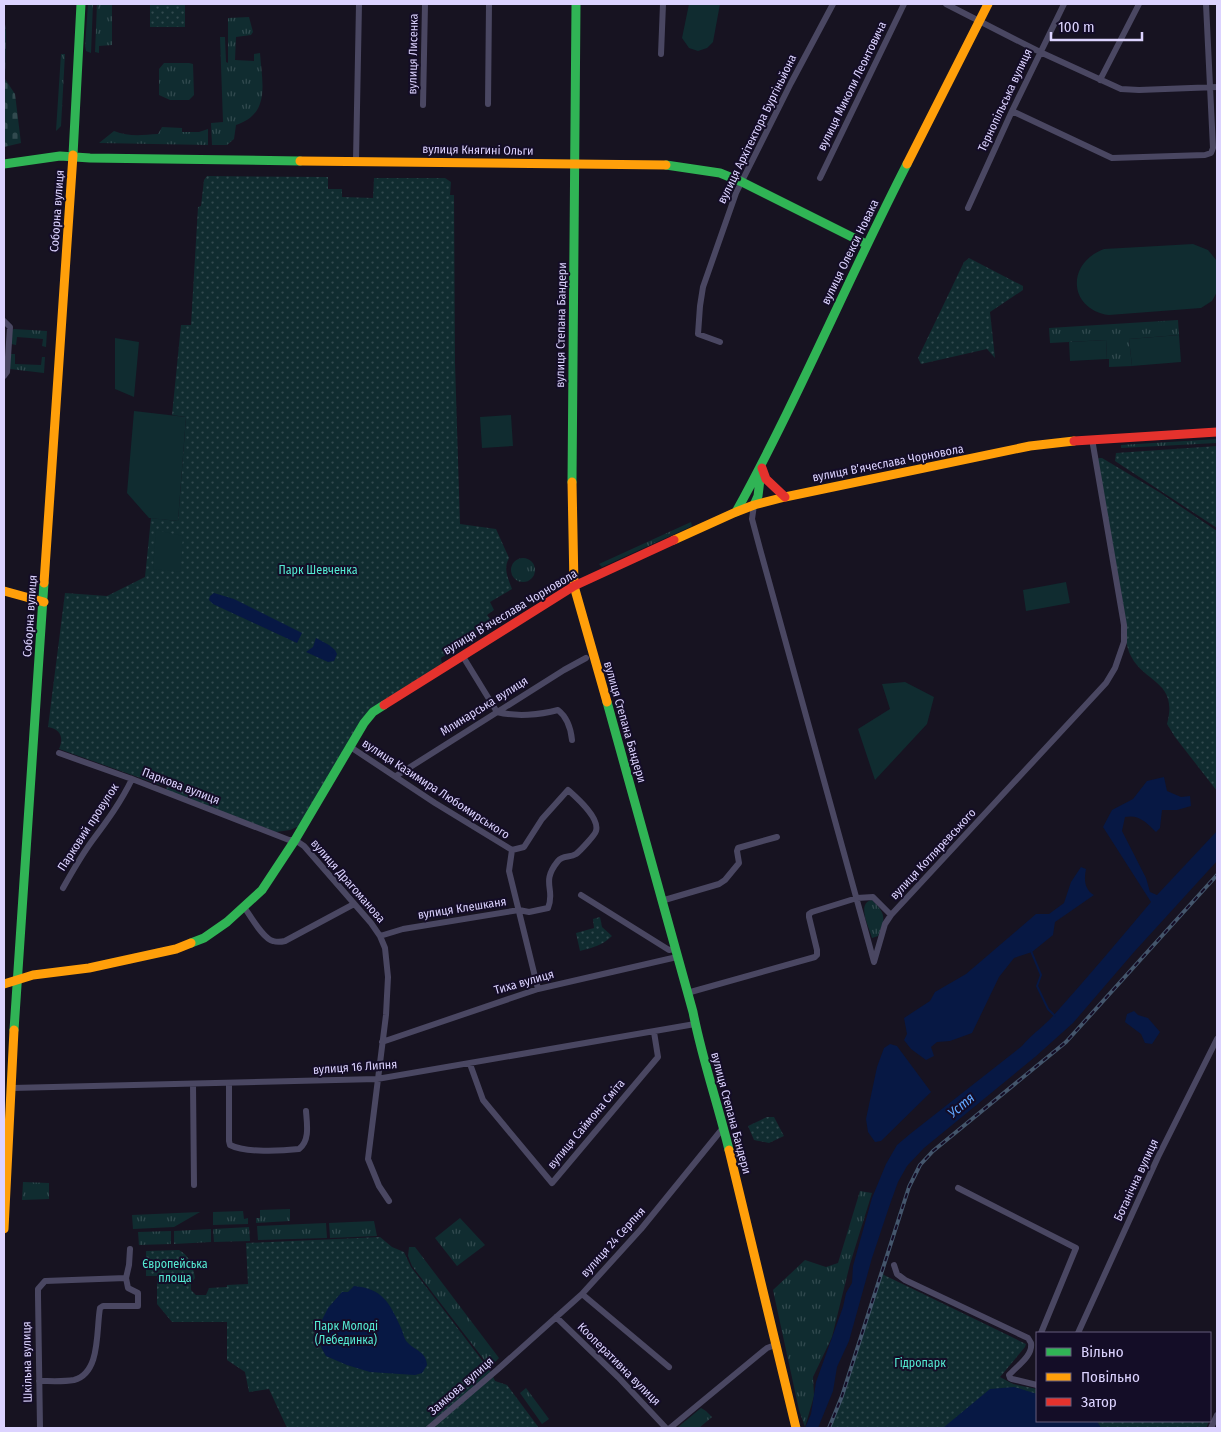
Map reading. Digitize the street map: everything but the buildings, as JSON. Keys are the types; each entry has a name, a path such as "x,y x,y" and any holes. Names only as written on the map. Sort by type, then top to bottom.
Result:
{"main road":[{"name":"Соборна вулиця","path":"4,1229 6,1170 73,156 81,4"},
{"name":"вулиця Степана Бандери","path":"576,4 572,463 574,586 688,993 796,1428"},
{"name":"вулиця Олекси Новака","path":"736,512 761,466 866,244 988,4"},
{"name":"вулиця Княгині Ольги","path":"4,164 73,156 672,165 720,173 742,182 866,244"},
{"name":"вулиця Вʼячеслава Чорновола","path":"4,984 33,975 89,968 182,947 204,938 244,907 262,890 295,840 349,746 373,712 574,586 736,512 785,497 1030,446 1092,439 1217,432"},
{"path":"761,466 766,479 785,497"},
{"path":"754,505 758,496 761,466"},
{"path":"748,490 754,505"},
{"path":"4,590 44,602"}],"street":[{"path":"356,160 359,4"},
{"name":"вулиця Лисенка","path":"423,105 425,4"},
{"path":"488,104 489,4"},
{"path":"661,54 663,4"},
{"name":"вулиця Архітектора Бургіньйона","path":"720,342 698,334 703,287 736,193 833,4"},
{"name":"вулиця Миколи Леонтовича","path":"820,178 904,4"},
{"path":"946,4 1040,52 1121,89 1217,87"},
{"name":"Тернопільська вулиця","path":"968,208 1064,4"},
{"path":"1100,80 1139,4"},
{"path":"1012,111 1112,158 1205,155 1211,153 1213,148 1206,4"},
{"path":"4,321 10,327 5,374"},
{"name":"вулиця Котляревського","path":"857,898 873,897 892,916 1091,700 1106,683 1115,668 1124,642 1124,625 1092,439"},
{"path":"754,505 752,518 760,549 874,962 885,924 892,916"},
{"path":"462,655 497,712 504,714 544,713 558,710 563,714 572,740"},
{"name":"Млинарська вулиця","path":"396,776 586,658"},
{"name":"вулиця Казимира Любомирського","path":"349,746 435,803 512,850"},
{"name":"Паркова вулиця","path":"59,753 132,779 289,840 295,840"},
{"name":"Парковий провулок","path":"63,888 91,842 109,820 132,779"},
{"name":"вулиця Клешканя","path":"380,936 403,929 519,910 529,912 548,908 551,900 548,877 559,860 575,855 597,830 596,824 589,811 568,790 542,819 524,847 512,850"},
{"path":"661,901 718,884 725,880 739,863 738,848 777,837"},
{"name":"вулиця Драгоманова","path":"295,840 304,846 354,904 380,936 385,948 388,977 386,1015 368,1159 378,1186 389,1201"},
{"path":"512,850 509,871 538,988"},
{"path":"581,895 676,953"},
{"path":"688,993 815,957 817,950 809,914 857,898"},
{"path":"244,907 265,936 276,942 285,942 354,904"},
{"name":"Тиха вулиця","path":"382,1042 538,988 676,953"},
{"name":"вулиця 16 Липня","path":"12,1088 377,1079 695,1024"},
{"name":"вулиця Саймона Сміта","path":"470,1064 483,1100 552,1183 658,1057 654,1032"},
{"name":"Ботанічна вулиця","path":"1078,1332 1158,1158 1217,1039"},
{"path":"229,1083 229,1141 230,1145 235,1148 262,1150 298,1149 304,1143 306,1137 306,1111"},
{"path":"193,1084 194,1185"},
{"name":"вулиця 24 Серпня","path":"508,1360 582,1294 641,1229 723,1128"},
{"path":"958,1188 1076,1248 1041,1332"},
{"path":"39,1381 72,1380 83,1375 90,1368 95,1357 100,1308 103,1306 138,1306 138,1293 128,1288 126,1278 130,1265 130,1249"},
{"path":"894,1265 897,1274 905,1280 1028,1338 1032,1343 1032,1347"},
{"name":"Шкільна вулиця","path":"40,1428 38,1289 45,1281 126,1278"},
{"path":"582,1294 669,1368"},
{"name":"Кооперативна вулиця","path":"556,1317 620,1378 666,1428"},
{"path":"1036,1342 1027,1357 1009,1375 1012,1379 1036,1385"},
{"path":"670,1428 767,1348 776,1345"},
{"name":"Замкова вулиця","path":"429,1428 508,1360"},
{"path":"1211,1428 1217,1414"}],"green space":[{"path":"88,4 93,4 91,53 86,51 85,46"},
{"path":"97,4 112,4 112,45 99,46 99,53 95,52"},
{"path":"150,4 185,4 185,27 150,27"},
{"path":"689,4 720,4 713,42 707,48 698,51 689,48 682,38"},
{"path":"4,15 6,33 5,79 15,94 21,143 4,147"},
{"path":"249,17 253,32 251,35 236,37 235,60 254,61 254,54 260,53 263,86 260,105 247,120 236,125 234,139 227,145 212,145 211,123 223,122 220,37 225,37 226,62 228,63 228,18"},
{"path":"61,54 65,54 61,126 56,131"},
{"path":"164,63 193,64 194,95 189,100 170,100 159,95 159,69"},
{"path":"162,127 182,128 182,132 199,132 208,129 208,145 99,143 114,131 130,135 158,134"},
{"name":"Парк Шевченка","path":"207,176 328,177 328,189 342,189 342,197 373,198 374,178 445,178 451,182 450,195 454,195 455,363 460,524 496,529 509,558 506,570 512,589 490,602 494,610 487,615 490,619 473,637 441,658 442,668 375,709 304,824 290,830 276,832 166,790 167,786 59,749 61,738 59,732 48,727 65,593 107,596 145,577 151,518 178,521 186,417 172,415 181,325 191,325 198,207 201,206 204,180"},
{"path":"1193,244 1208,250 1217,261 1217,292 1212,301 1201,308 1109,315 1095,311 1079,295 1077,285 1078,274 1083,264 1104,249"},
{"path":"969,258 1023,286 1023,290 990,312 995,358 987,349 921,364 918,358 964,262"},
{"path":"1178,320 1179,335 1129,339 1132,366 1109,367 1106,340 1050,343 1049,328"},
{"path":"12,330 47,331 46,347 42,346 43,339 17,337 16,345 11,344"},
{"path":"1179,335 1181,362 1132,366 1129,339"},
{"path":"115,338 139,342 134,397 115,389"},
{"path":"1106,340 1107,359 1070,361 1069,342"},
{"path":"10,354 15,354 15,364 41,365 42,357 45,357 44,373 10,369"},
{"path":"134,411 186,417 178,521 149,518 127,493"},
{"path":"511,415 513,446 482,448 480,417"},
{"path":"1217,439 1217,443 1121,448 1121,445"},
{"path":"1217,446 1217,528 1115,461 1116,453"},
{"path":"1099,458 1159,492 1217,531 1217,791 1167,724 1169,709 1168,698 1164,690 1142,670 1129,652 1125,615 1097,460"},
{"path":"691,522 692,526 602,567 599,564"},
{"path":"156,530 183,536 180,572 153,569"},
{"path":"518,558 528,558 535,565 535,575 528,582 518,582 511,575 511,565"},
{"path":"1066,582 1070,603 1026,611 1023,590"},
{"path":"905,682 934,697 927,724 875,780 858,729 890,709 882,684"},
{"path":"872,900 880,909 883,921 878,936 872,938 864,910 867,902"},
{"path":"600,917 602,927 612,936 601,944 580,951 576,933 594,928 593,919"},
{"path":"767,1117 774,1117 784,1136 769,1143 754,1140 748,1126"},
{"path":"23,1182 49,1183 49,1199 22,1200"},
{"path":"860,1191 872,1193 850,1264 832,1337 813,1377 814,1396 805,1427 799,1410 773,1290 805,1260 826,1267 838,1263"},
{"path":"290,1209 290,1221 256,1223 256,1218 260,1218 260,1210"},
{"path":"243,1211 244,1219 248,1218 248,1224 213,1225 213,1212"},
{"path":"200,1212 174,1227 133,1229 132,1215"},
{"path":"460,1218 485,1245 457,1266 435,1238"},
{"path":"374,1221 377,1236 330,1238 329,1223"},
{"path":"326,1223 327,1238 258,1240 257,1226"},
{"path":"249,1227 250,1241 214,1242 213,1229"},
{"path":"211,1229 211,1242 174,1244 174,1231"},
{"path":"171,1231 171,1244 139,1245 138,1232"},
{"name":"Парк Молоді (Лебединка)","path":"380,1237 392,1247 404,1252 411,1267 491,1372 495,1381 507,1385 539,1428 287,1428 269,1389 249,1392 245,1372 227,1360 227,1322 172,1322 157,1304 157,1276 146,1276 146,1251 179,1250 188,1258 193,1269 195,1278 191,1283 191,1290 196,1295 206,1295 209,1288 248,1284 246,1243"},
{"path":"409,1247 415,1247 499,1358 493,1364 488,1364 485,1361 412,1266 408,1256"},
{"name":"Гідропарк","path":"882,1272 884,1275 1026,1344 1000,1377 1013,1384 1036,1389 1036,1422 1209,1422 1206,1428 829,1428 842,1396"},
{"path":"526,1388 549,1419 542,1424 520,1393"},
{"path":"701,1408 712,1417 699,1428 677,1428"}],"water":[{"path":"214,593 234,599 302,633 297,643 213,604 209,600 210,596"},
{"path":"316,638 335,650 337,654 334,661 328,662 306,652 313,647"},
{"name":"Устя","path":"1164,777 1167,791 1181,797 1190,796 1191,806 1177,810 1162,810 1160,828 1156,832 1139,818 1130,816 1125,817 1122,831 1146,878 1150,892 1157,895 1217,831 1217,861 1134,952 1073,1023 1035,1057 924,1148 907,1166 898,1182 872,1258 849,1341 837,1367 833,1391 818,1428 805,1428 811,1414 816,1382 843,1307 846,1293 852,1283 853,1266 872,1198 886,1164 897,1145 1022,1046 1049,1020 1151,902 1103,827 1112,810 1133,799 1147,781"},
{"path":"1081,867 1086,869 1086,884 1088,890 1094,895 1055,922 1053,935 1032,952 1014,958 999,977 972,1033 950,1041 937,1042 931,1047 934,1056 926,1060 911,1049 904,1040 907,1034 904,1018 930,1001 935,992 966,974 1036,914 1049,914 1064,903 1071,882"},
{"path":"1134,1011 1138,1015 1148,1018 1160,1032 1152,1044 1145,1043 1141,1034 1125,1022 1127,1014"},
{"path":"890,1044 897,1046 931,1092 881,1141 875,1142 868,1132 866,1119 877,1067 884,1048"},
{"path":"354,1286 372,1290 389,1304 406,1341 425,1357 427,1365 422,1373 415,1375 370,1372 326,1356 321,1347 319,1326 328,1308 342,1292 348,1292"},
{"path":"1014,1387 1036,1394 1036,1422 1098,1422 1101,1428 943,1428 990,1389"}],"waterway":[{"path":"1031,951 1041,975 1037,986 1048,1009 1055,1016"}],"railway":[{"path":"829,1428 842,1396 909,1187 920,1165 933,1151 1066,1042 1217,875"}],"traffic: fast":[{"path":"73,155 81,4"},
{"path":"572,482 576,4"},
{"path":"4,164 60,156 300,161"},
{"path":"736,512 781,426 907,164"},
{"path":"666,165 720,173 742,182 866,244"},
{"path":"754,505 758,496 761,471"},
{"path":"14,1030 44,583"},
{"path":"607,702 693,1012 729,1150"},
{"path":"191,943 204,938 227,922 262,890 295,840 364,723 373,712 384,705"}],"traffic: slow":[{"path":"907,164 988,4"},
{"path":"44,583 73,155"},
{"path":"300,161 666,165"},
{"path":"674,540 754,505 785,497 1030,446 1074,441"},
{"path":"572,482 574,586 607,702"},
{"path":"4,591 44,602"},
{"path":"4,984 33,975 89,968 176,949 191,943"},
{"path":"4,1229 14,1030"},
{"path":"729,1150 796,1428"}],"traffic: jam":[{"path":"1074,441 1217,432"},
{"path":"762,468 766,479 785,497"},
{"path":"384,705 574,586 674,540"}],"park label":[{"name":"Європейська площа","path":"175,1271"}]}
